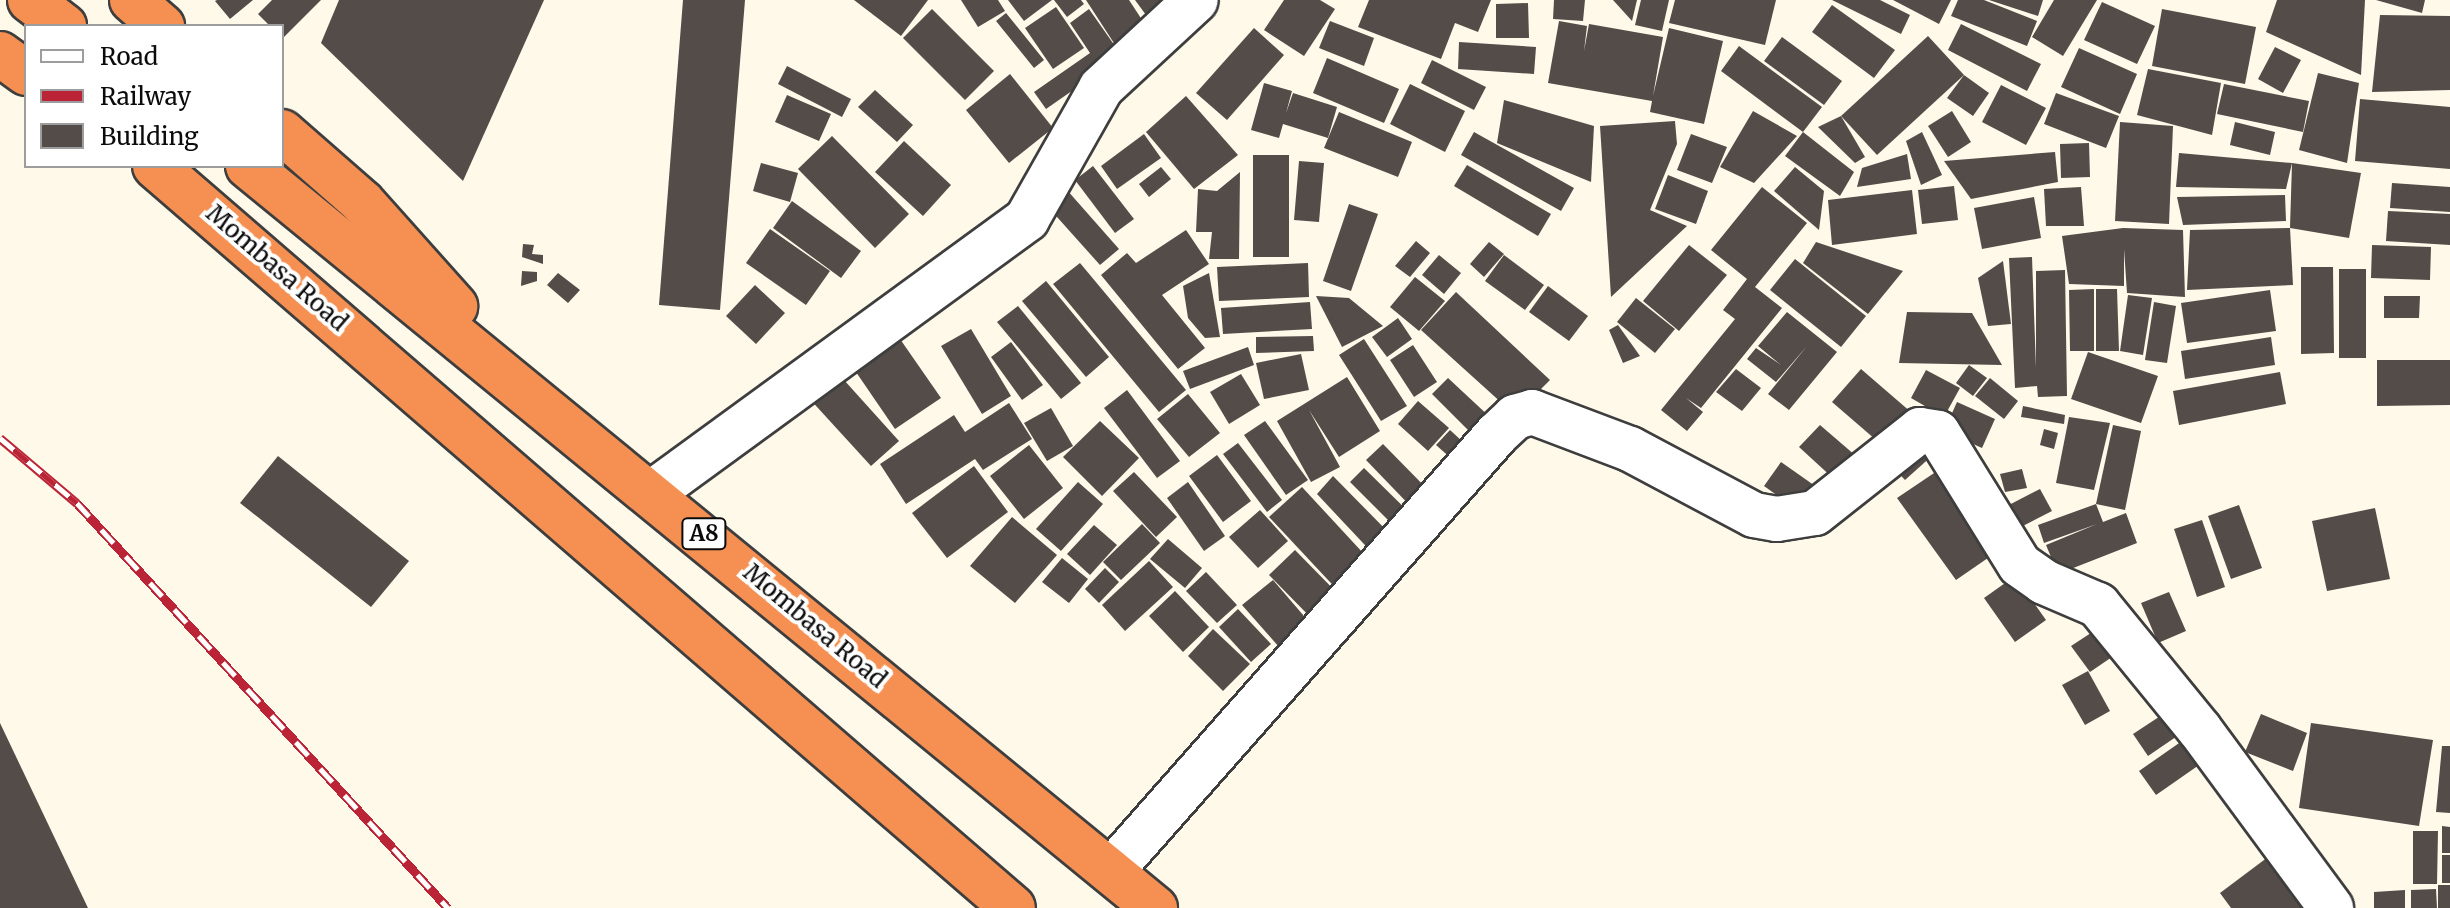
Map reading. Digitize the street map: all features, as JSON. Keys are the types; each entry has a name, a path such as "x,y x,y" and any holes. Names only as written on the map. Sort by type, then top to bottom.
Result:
{"highway":[{"path":"30,0 61,24"},
{"path":"132,0 160,24"},
{"path":"0,54 24,72"},
{"path":"284,134 362,202 540,401"},
{"name":"Mombasa Road","path":"157,168 1013,908"},
{"name":"Mombasa Road","path":"250,168 653,492 1155,908"}],"street":[{"path":"653,492 1027,219 1101,88 1196,0"},
{"path":"1111,871 1497,434 1515,417 1532,412 1630,449 1754,515 1777,519 1815,513 1920,430 1938,433 2020,565 2044,582 2098,605 2200,730 2331,908"}],"building":[{"path":"217,0 253,0 230,19 215,1"},
{"path":"272,0 321,0 284,37 284,24 268,24 258,14"},
{"path":"339,0 544,0 463,181 321,43"},
{"path":"683,0 745,0 720,310 659,305"},
{"path":"854,0 928,0 901,36"},
{"path":"961,0 998,0 1005,11 978,27"},
{"path":"1008,0 1052,0 1024,21"},
{"path":"1054,0 1081,0 1084,4 1067,17"},
{"path":"1086,0 1129,0 1152,35 1121,54"},
{"path":"1135,0 1172,0 1157,30"},
{"path":"1284,0 1320,0 1335,9 1304,56 1264,30"},
{"path":"1369,0 1491,0 1478,32 1455,23 1441,59 1358,27"},
{"path":"1554,0 1585,0 1583,21 1553,19"},
{"path":"1613,0 1637,0 1632,21"},
{"path":"1641,0 1669,0 1662,31 1635,25"},
{"path":"1675,0 1776,0 1765,45 1669,23"},
{"path":"1832,0 1880,0 1910,15 1901,34"},
{"path":"1893,0 1951,0 1939,24"},
{"path":"1958,0 1984,0 2037,21 2027,46 1951,16"},
{"path":"1989,0 2043,0 2038,16"},
{"path":"2054,0 2097,0 2063,56 2032,37"},
{"path":"2277,0 2365,0 2361,75 2266,32"},
{"path":"2376,0 2425,0 2422,13"},
{"path":"2102,2 2155,26 2137,64 2084,40"},
{"path":"1528,3 1529,38 1496,38 1496,4"},
{"path":"1832,5 1895,50 1874,78 1812,32"},
{"path":"1056,7 1084,48 1053,69 1025,28"},
{"path":"932,9 994,71 965,100 903,38"},
{"path":"1089,9 1122,56 1046,109 1034,92 1090,53 1070,23"},
{"path":"2162,9 2256,27 2245,84 2152,66"},
{"path":"1006,13 1044,60 1034,68 996,21"},
{"path":"2380,15 2450,16 2450,90 2372,92"},
{"path":"1330,21 1374,38 1364,66 1319,48"},
{"path":"1559,21 1587,26 1584,51 1589,24 1663,37 1653,96 1669,28 1723,41 1704,124 1650,112 1652,101 1548,83"},
{"path":"1961,24 2041,64 2027,91 1948,50"},
{"path":"1254,28 1284,55 1227,120 1196,93"},
{"path":"1928,36 1964,75 1877,155 1841,116"},
{"path":"1782,37 1842,81 1824,105 1764,61"},
{"path":"1459,42 1536,47 1534,74 1458,69"},
{"path":"1739,46 1822,107 1803,132 1721,71"},
{"path":"2275,47 2301,60 2283,93 2258,79"},
{"path":"2079,48 2137,74 2120,114 2061,87"},
{"path":"1327,58 1399,89 1384,123 1313,93"},
{"path":"1432,60 1486,87 1474,110 1421,83"},
{"path":"787,66 851,99 842,117 778,84"},
{"path":"2148,69 2221,83 2212,135 2137,115"},
{"path":"2318,73 2359,83 2347,163 2299,150"},
{"path":"1010,74 1053,128 1009,163 966,110"},
{"path":"1964,75 1989,93 1973,116 1947,98"},
{"path":"1264,83 1292,91 1286,113 1293,93 1337,107 1328,138 1283,124 1279,138 1251,130"},
{"path":"1410,84 1465,111 1445,152 1390,124"},
{"path":"2224,84 2309,101 2303,132 2217,114"},
{"path":"2001,85 2046,108 2026,145 1982,122"},
{"path":"875,90 913,125 897,142 858,107"},
{"path":"2056,93 2119,116 2106,148 2044,124"},
{"path":"787,95 831,114 819,141 775,122"},
{"path":"1186,96 1238,155 1194,189 1146,132"},
{"path":"2360,99 2450,107 2450,169 2355,161"},
{"path":"1504,100 1594,126 1591,182 1497,143"},
{"path":"1753,111 1797,136 1754,183 1720,167"},
{"path":"1952,111 1971,142 1948,157 1928,126"},
{"path":"1339,112 1412,142 1398,177 1324,148"},
{"path":"1841,116 1865,157 1855,163 1818,127"},
{"path":"1675,121 1677,144 1650,210 1687,226 1611,297 1600,126"},
{"path":"2120,122 2173,126 2169,224 2115,221"},
{"path":"2235,122 2275,132 2270,155 2230,145"},
{"path":"1474,132 1574,188 1561,211 1461,155"},
{"path":"1803,132 1854,172 1840,196 1785,156"},
{"path":"1922,132 1942,175 1921,185 1906,141"},
{"path":"1144,134 1161,158 1117,189 1101,166"},
{"path":"1691,134 1727,147 1712,183 1677,170"},
{"path":"832,136 909,214 875,248 798,169"},
{"path":"904,141 951,185 923,216 875,172"},
{"path":"2089,143 2090,177 2061,178 2060,144"},
{"path":"2055,152 2058,182 1971,199 1944,161"},
{"path":"2179,153 2292,163 2286,189 2176,187"},
{"path":"1907,154 1911,179 1857,187 1862,168"},
{"path":"1253,155 1289,155 1289,257 1253,257"},
{"path":"1299,161 1324,163 1319,222 1294,220"},
{"path":"761,163 798,173 790,202 753,191"},
{"path":"2292,163 2361,173 2349,238 2290,228"},
{"path":"1467,165 1551,214 1538,236 1454,186"},
{"path":"1093,166 1134,219 1115,233 1075,180"},
{"path":"1161,167 1171,179 1149,197 1139,184"},
{"path":"1795,167 1824,191 1819,230 1774,191"},
{"path":"1240,172 1239,259 1209,259 1212,232 1196,232 1198,189 1217,191"},
{"path":"1668,175 1708,191 1696,224 1655,209"},
{"path":"1059,181 1119,249 1100,265 1040,198"},
{"path":"2392,183 2450,187 2450,212 2390,208"},
{"path":"1954,186 1958,220 1922,224 1918,190"},
{"path":"1762,187 1807,223 1755,287 1782,308 1701,408 1686,398 1703,412 1687,431 1661,410 1735,319 1723,310 1747,279 1711,250"},
{"path":"2081,187 2084,226 2046,226 2044,189"},
{"path":"1912,190 1917,234 1832,245 1828,200"},
{"path":"2285,195 2286,221 2183,225 2177,197"},
{"path":"2034,197 2041,238 1982,249 1974,208"},
{"path":"792,201 861,251 841,278 773,228"},
{"path":"1349,204 1378,214 1351,291 1323,281"},
{"path":"2388,211 2450,214 2450,245 2386,241"},
{"path":"2123,228 2183,230 2185,297 2127,293 2124,249 2124,286 2069,284 2062,236"},
{"path":"2290,228 2293,285 2187,290 2190,230"},
{"path":"770,229 830,271 806,305 746,263"},
{"path":"1186,230 1209,264 1162,295 1205,348 1178,369 1101,275 1127,253 1136,263"},
{"path":"1416,241 1430,253 1410,277 1395,266"},
{"path":"1489,242 1504,254 1484,277 1470,264"},
{"path":"1816,242 1903,271 1868,314 1803,263"},
{"path":"523,244 534,245 532,254 543,255 543,264 522,257"},
{"path":"1689,245 1727,275 1679,331 1643,301"},
{"path":"2372,245 2431,247 2430,280 2371,278"},
{"path":"1439,255 1461,273 1444,294 1422,275"},
{"path":"1504,255 1544,285 1525,310 1485,281"},
{"path":"2032,257 2036,368 2036,271 2065,270 2067,396 2038,397 2037,386 2015,388 2009,258"},
{"path":"1795,259 1866,316 1841,347 1770,290"},
{"path":"2003,261 2011,324 1988,326 1978,278"},
{"path":"1080,263 1186,390 1159,412 1053,284"},
{"path":"1308,263 1309,297 1219,301 1217,267"},
{"path":"2301,267 2333,267 2334,353 2301,354"},
{"path":"2339,269 2366,269 2366,358 2339,358"},
{"path":"522,271 537,272 537,281 521,286"},
{"path":"558,273 580,290 568,303 547,285"},
{"path":"1209,273 1220,337 1205,338 1188,318 1183,286"},
{"path":"1415,277 1445,301 1419,331 1390,307"},
{"path":"1046,281 1109,357 1086,377 1022,301"},
{"path":"755,285 785,313 756,344 726,316"},
{"path":"1548,286 1588,316 1569,341 1529,312"},
{"path":"2094,289 2094,351 2070,351 2069,290"},
{"path":"2096,289 2117,289 2119,351 2096,351"},
{"path":"2270,290 2276,331 2187,343 2181,303"},
{"path":"1456,292 1550,380 1515,415 1421,330"},
{"path":"2128,295 2152,298 2143,355 2120,351"},
{"path":"1316,296 1349,298 1383,326 1342,347"},
{"path":"2384,296 2420,296 2419,318 2384,318"},
{"path":"1636,298 1675,329 1655,353 1617,322"},
{"path":"1310,302 1312,329 1223,334 1221,308"},
{"path":"2154,302 2176,306 2167,363 2145,360"},
{"path":"1018,306 1081,383 1061,399 997,322"},
{"path":"1787,312 1837,352 1789,410 1768,394 1807,346 1776,382 1747,359 1756,348 1781,365 1758,346"},
{"path":"1907,312 1972,313 2002,365 1899,363"},
{"path":"1398,318 1412,339 1387,357 1372,337"},
{"path":"1618,325 1640,356 1623,363 1609,330"},
{"path":"891,326 941,398 895,429 845,356"},
{"path":"971,329 1011,396 982,414 941,346"},
{"path":"1313,336 1314,351 1256,353 1256,337"},
{"path":"2271,337 2275,365 2185,379 2181,351"},
{"path":"1364,339 1407,406 1381,421 1339,355"},
{"path":"1011,342 1043,385 1022,400 991,357"},
{"path":"1413,345 1437,382 1414,397 1390,360"},
{"path":"1248,347 1254,365 1190,389 1183,371"},
{"path":"2088,352 2158,376 2141,423 2071,399"},
{"path":"1301,354 1309,390 1264,399 1256,363"},
{"path":"2377,360 2450,360 2450,405 2377,406"},
{"path":"1969,365 1987,378 1973,396 1956,383"},
{"path":"1736,369 1761,388 1742,411 1716,392"},
{"path":"1861,369 1912,413 1883,446 1832,402"},
{"path":"835,370 899,441 871,466 807,396"},
{"path":"1926,370 1960,388 1944,417 1911,398"},
{"path":"2280,372 2286,404 2179,425 2173,391"},
{"path":"1241,374 1260,405 1229,424 1210,392"},
{"path":"1347,377 1380,431 1339,457 1309,410 1340,467 1311,482 1277,421"},
{"path":"1448,378 1492,419 1475,437 1432,394"},
{"path":"1990,378 2018,401 2004,419 1975,396"},
{"path":"1127,390 1180,461 1157,478 1104,408"},
{"path":"1188,394 1220,433 1189,457 1157,419"},
{"path":"1418,401 1449,428 1428,451 1398,424"},
{"path":"1957,402 1995,419 1982,448 1944,431"},
{"path":"1009,403 1032,439 983,470 975,459 906,504 880,464 954,415 965,432"},
{"path":"2023,406 2065,415 2064,424 2021,417"},
{"path":"1051,408 1073,446 1047,461 1024,423"},
{"path":"2069,417 2110,423 2094,490 2056,483"},
{"path":"1100,421 1139,458 1102,496 1063,457"},
{"path":"1265,421 1308,480 1286,495 1244,435"},
{"path":"1820,425 1856,456 1835,480 1799,447"},
{"path":"2113,425 2141,431 2125,510 2096,504"},
{"path":"2044,429 2058,433 2054,449 2040,445"},
{"path":"1450,430 1476,454 1462,468 1436,445"},
{"path":"1918,437 1934,454 1905,480 1890,464"},
{"path":"1238,443 1282,500 1267,512 1223,454"},
{"path":"1383,444 1436,498 1419,515 1366,460"},
{"path":"1029,445 1063,488 1024,519 990,476"},
{"path":"1217,455 1251,501 1223,522 1189,476"},
{"path":"278,456 409,561 371,607 240,503"},
{"path":"1781,462 1818,488 1800,512 1764,486"},
{"path":"974,466 1008,512 947,558 912,513"},
{"path":"1943,467 2001,549 1956,580 1897,498"},
{"path":"1364,468 1420,523 1405,537 1350,482"},
{"path":"2022,469 2027,488 2005,492 2000,474"},
{"path":"1134,472 1177,517 1156,537 1113,491"},
{"path":"1333,476 1397,541 1378,559 1317,494"},
{"path":"1078,482 1103,504 1061,551 1036,529"},
{"path":"1188,482 1225,536 1204,551 1167,498"},
{"path":"1302,487 1376,567 1344,597 1269,517"},
{"path":"2040,489 2052,511 2017,529 2005,507"},
{"path":"2096,504 2103,522 2126,513 2137,543 2058,574 2046,545 2097,524 2044,543 2038,525"},
{"path":"2239,505 2262,568 2231,579 2208,516"},
{"path":"2375,508 2390,579 2327,591 2312,521"},
{"path":"1260,510 1288,541 1258,568 1229,537"},
{"path":"1012,517 1057,555 1015,603 970,566"},
{"path":"2202,520 2225,587 2197,597 2174,529"},
{"path":"1142,524 1160,543 1121,580 1103,562"},
{"path":"1094,525 1117,545 1090,575 1067,554"},
{"path":"1168,539 1202,568 1185,588 1150,559"},
{"path":"1295,550 1345,601 1318,625 1269,575"},
{"path":"1062,558 1088,579 1069,603 1042,582"},
{"path":"1149,561 1173,587 1125,631 1102,605"},
{"path":"1105,568 1119,582 1099,603 1085,589"},
{"path":"1206,572 1237,605 1217,623 1186,591"},
{"path":"2015,576 2046,620 2015,642 1984,598"},
{"path":"1273,580 1316,630 1287,656 1242,605"},
{"path":"1175,591 1209,627 1183,652 1149,616"},
{"path":"2169,592 2186,631 2158,643 2141,603"},
{"path":"1238,609 1271,644 1251,662 1219,627"},
{"path":"1213,629 1250,664 1223,691 1188,656"},
{"path":"2094,631 2112,657 2090,672 2071,646"},
{"path":"2088,671 2110,711 2085,725 2062,685"},
{"path":"2174,707 2189,728 2148,756 2133,734"},
{"path":"2261,714 2307,733 2293,771 2245,752"},
{"path":"0,723 88,908 0,908"},
{"path":"2311,723 2433,740 2419,826 2299,808"},
{"path":"2195,732 2212,756 2156,795 2139,771"},
{"path":"2442,746 2450,746 2450,813 2436,812"},
{"path":"2442,826 2450,827 2450,853 2442,853"},
{"path":"2413,831 2438,831 2437,884 2413,884"},
{"path":"2276,851 2320,908 2231,908 2220,893"},
{"path":"2442,855 2450,855 2450,883 2442,883"},
{"path":"2438,885 2450,885 2450,908 2438,908"},
{"path":"2436,889 2437,908 2411,908 2411,890"},
{"path":"2405,890 2405,908 2374,908 2374,892"}],"railway":[{"path":"0,438 77,503 448,908"}]}
